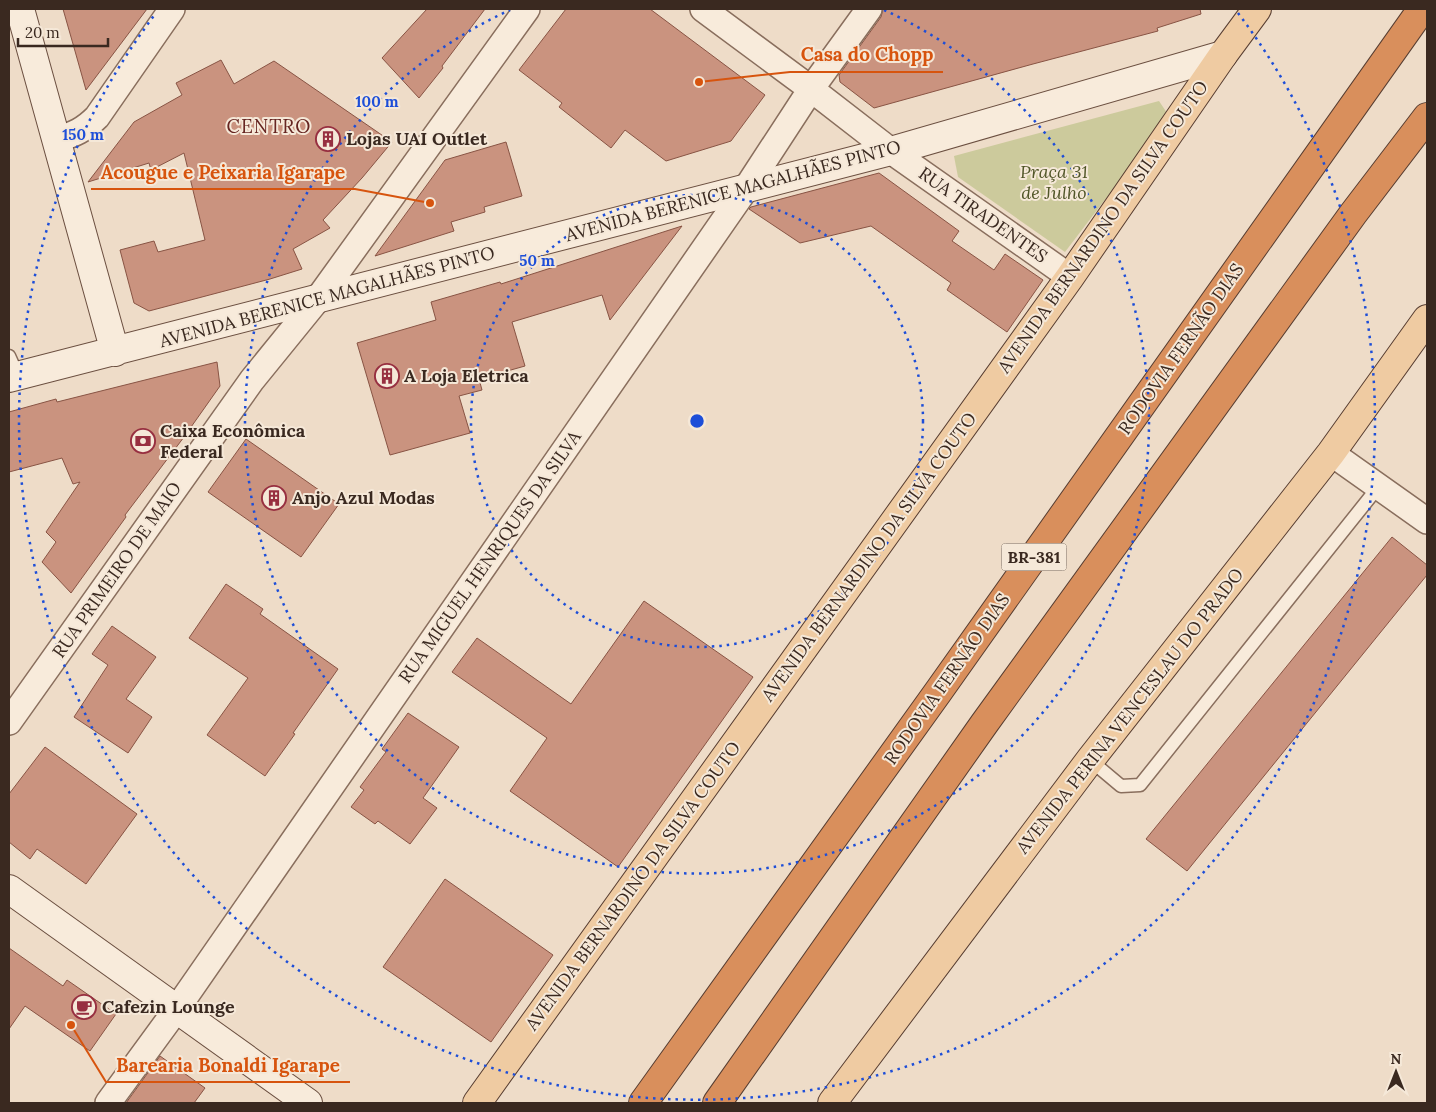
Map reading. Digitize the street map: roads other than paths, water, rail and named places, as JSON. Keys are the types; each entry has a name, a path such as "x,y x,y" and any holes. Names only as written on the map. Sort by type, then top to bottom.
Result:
{"highway":[{"name":"RODOVIA FERNÃO DIAS","path":"644,1103 1422,9"},
{"name":"BR-381","path":"717,1103 984,724 1353,214 1427,117"}],"main road":[{"path":"20,9 115,352"},
{"name":"AVENIDA BERNARDINO DA SILVA COUTO","path":"477,1103 1070,276 1257,9"},
{"name":"AVENIDA BERENICE MAGALHÃES PINTO","path":"12,370 115,352 317,300 891,150 1223,55"},
{"name":"AVENIDA PERINA VENCESLAU DO PRADO","path":"832,1103 1090,760 1331,452 1427,319"},
{"path":"9,889 308,1103"}],"street":[{"path":"56,140 73,135 86,128 97,116 172,9"},
{"name":"RUA PRIMEIRO DE MAIO","path":"9,722 252,380 317,300 527,9"},
{"name":"RUA TIRADENTES","path":"703,9 812,88 891,150 1070,276"},
{"name":"RUA MIGUEL HENRIQUES DA SILVA","path":"108,1103 176,1010 747,187 812,88 869,9"},
{"path":"1331,452 1427,521"}],"lane":[{"path":"1090,760 1121,786 1140,785 1379,486"}],"place":[{"name":"Casa do Chopp","path":"699,82"},
{"name":"Lojas UAI Outlet","path":"328,139"},
{"name":"Acougue e Peixaria Igarape","path":"430,203"},
{"name":"A Loja Eletrica","path":"387,376"},
{"name":"Caixa Econômica Federal","path":"143,441"},
{"name":"Anjo Azul Modas","path":"274,498"},
{"name":"Cafezin Lounge","path":"84,1007"},
{"name":"Barearia Bonaldi Igarape","path":"71,1025"}],"district":[{"name":"CENTRO","path":"269,126"}],"park label":[{"name":"Praça 31 de Julho","path":"1054,182"}]}
